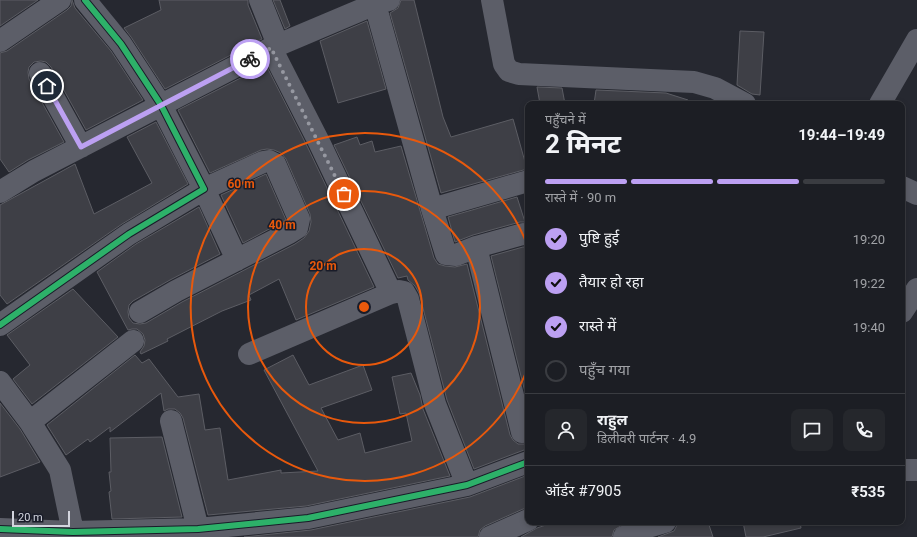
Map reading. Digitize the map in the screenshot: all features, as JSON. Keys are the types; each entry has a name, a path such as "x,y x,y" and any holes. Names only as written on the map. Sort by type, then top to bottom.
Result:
{"street":[{"path":"0,41 60,0"},
{"path":"86,0 121,44 162,105 204,189 237,260"},
{"path":"260,0 274,47 391,293"},
{"path":"492,0 504,64 509,71 518,74 694,82 715,88 739,101"},
{"path":"0,192 34,171 274,47 382,1 432,209 446,254 456,255 476,247 525,234"},
{"path":"882,101 917,40"},
{"path":"40,73 81,147"},
{"path":"0,325 129,234 204,189 263,162 269,161 275,164 299,219 297,228 176,291 140,312"},
{"path":"432,209 525,182"},
{"path":"905,188 917,194"},
{"path":"476,247 522,432"},
{"path":"905,307 917,289"},
{"path":"249,354 391,293 399,291 404,292 408,299 436,404 467,485"},
{"path":"30,422 133,341"},
{"path":"0,382 30,422 60,470 73,532"},
{"path":"171,421 198,533"},
{"path":"0,528 95,534 198,533 308,528 467,485 525,463"},
{"path":"905,470 917,470"},
{"path":"490,537 525,521"},
{"path":"624,537 655,525"}],"building":[{"path":"0,0 38,0 0,26"},
{"path":"72,0 75,8 111,51 143,100 86,130 51,67 46,62 34,62 29,67 29,79 64,142 28,160 9,172 0,159 0,53 7,51 67,10 71,6"},
{"path":"159,0 248,0 248,5 262,39 165,89 124,28 161,10"},
{"path":"273,0 280,0 290,26 285,29"},
{"path":"401,0 414,0 443,117 451,137 513,119 525,162 525,170 441,193 390,13 398,8"},
{"path":"367,21 386,89 338,103 320,41"},
{"path":"740,31 764,32 760,95 752,94 737,85"},
{"path":"266,65 308,148 374,287 296,320 279,279 249,295 251,300 222,311 141,354 140,352 144,346 145,340 143,334 137,329 128,330 97,272 136,244 199,207 220,254 133,301 129,305 129,318 133,323 146,323 182,302 295,244 304,238 309,231 311,222 310,214 286,159 281,153 274,150 261,150 210,173 178,110"},
{"path":"537,87 562,88 564,101 539,101"},
{"path":"596,90 666,93 688,100 688,101 594,101"},
{"path":"156,122 188,184 122,224 7,304 0,295 0,205 75,164 94,214 126,197 152,183 127,137"},
{"path":"357,137 360,145 372,141 375,152 401,146 434,258 438,264 445,266 455,267 467,264 510,435 518,444 525,444 525,450 474,469 447,400 419,293 415,286 408,280 407,276 398,278 334,145"},
{"path":"266,174 286,220 243,243 221,195"},
{"path":"517,197 525,222 520,222 473,235 455,242 448,217"},
{"path":"525,247 525,392 491,256"},
{"path":"73,289 118,337 32,404 13,379 30,365 7,335"},
{"path":"135,355 142,363 149,359 178,397 199,394 205,430 220,428 228,480 281,470 281,473 318,471 264,370 293,355 309,385 363,365 372,390 321,408 338,440 360,433 365,453 412,441 406,413 400,414 392,377 411,373 420,395 423,409 450,476 306,506 208,515 183,418 175,409 168,409 164,411 161,393 110,432 110,427 90,442 88,439 66,455 47,425"},
{"path":"0,403 20,429 40,462 0,477"},
{"path":"162,437 182,517 112,519 109,492 111,491 109,472 111,472 110,438"},
{"path":"525,476 525,509 485,526 480,530 478,537 244,537 311,530 470,497"},
{"path":"546,525 622,525 614,530 612,537 521,537"},
{"path":"677,525 709,525 713,537 658,537 674,531"},
{"path":"744,525 800,525 801,528 763,537 746,537"}],"cycle path":[{"path":"0,325 129,234 204,189 161,105 121,44 85,0"},
{"path":"0,529 73,532 198,529 308,518 467,485 525,463"}],"way so far":[{"path":"250,59 271,48 344,194"}],"route":[{"path":"47,86 81,147 250,59"}]}
